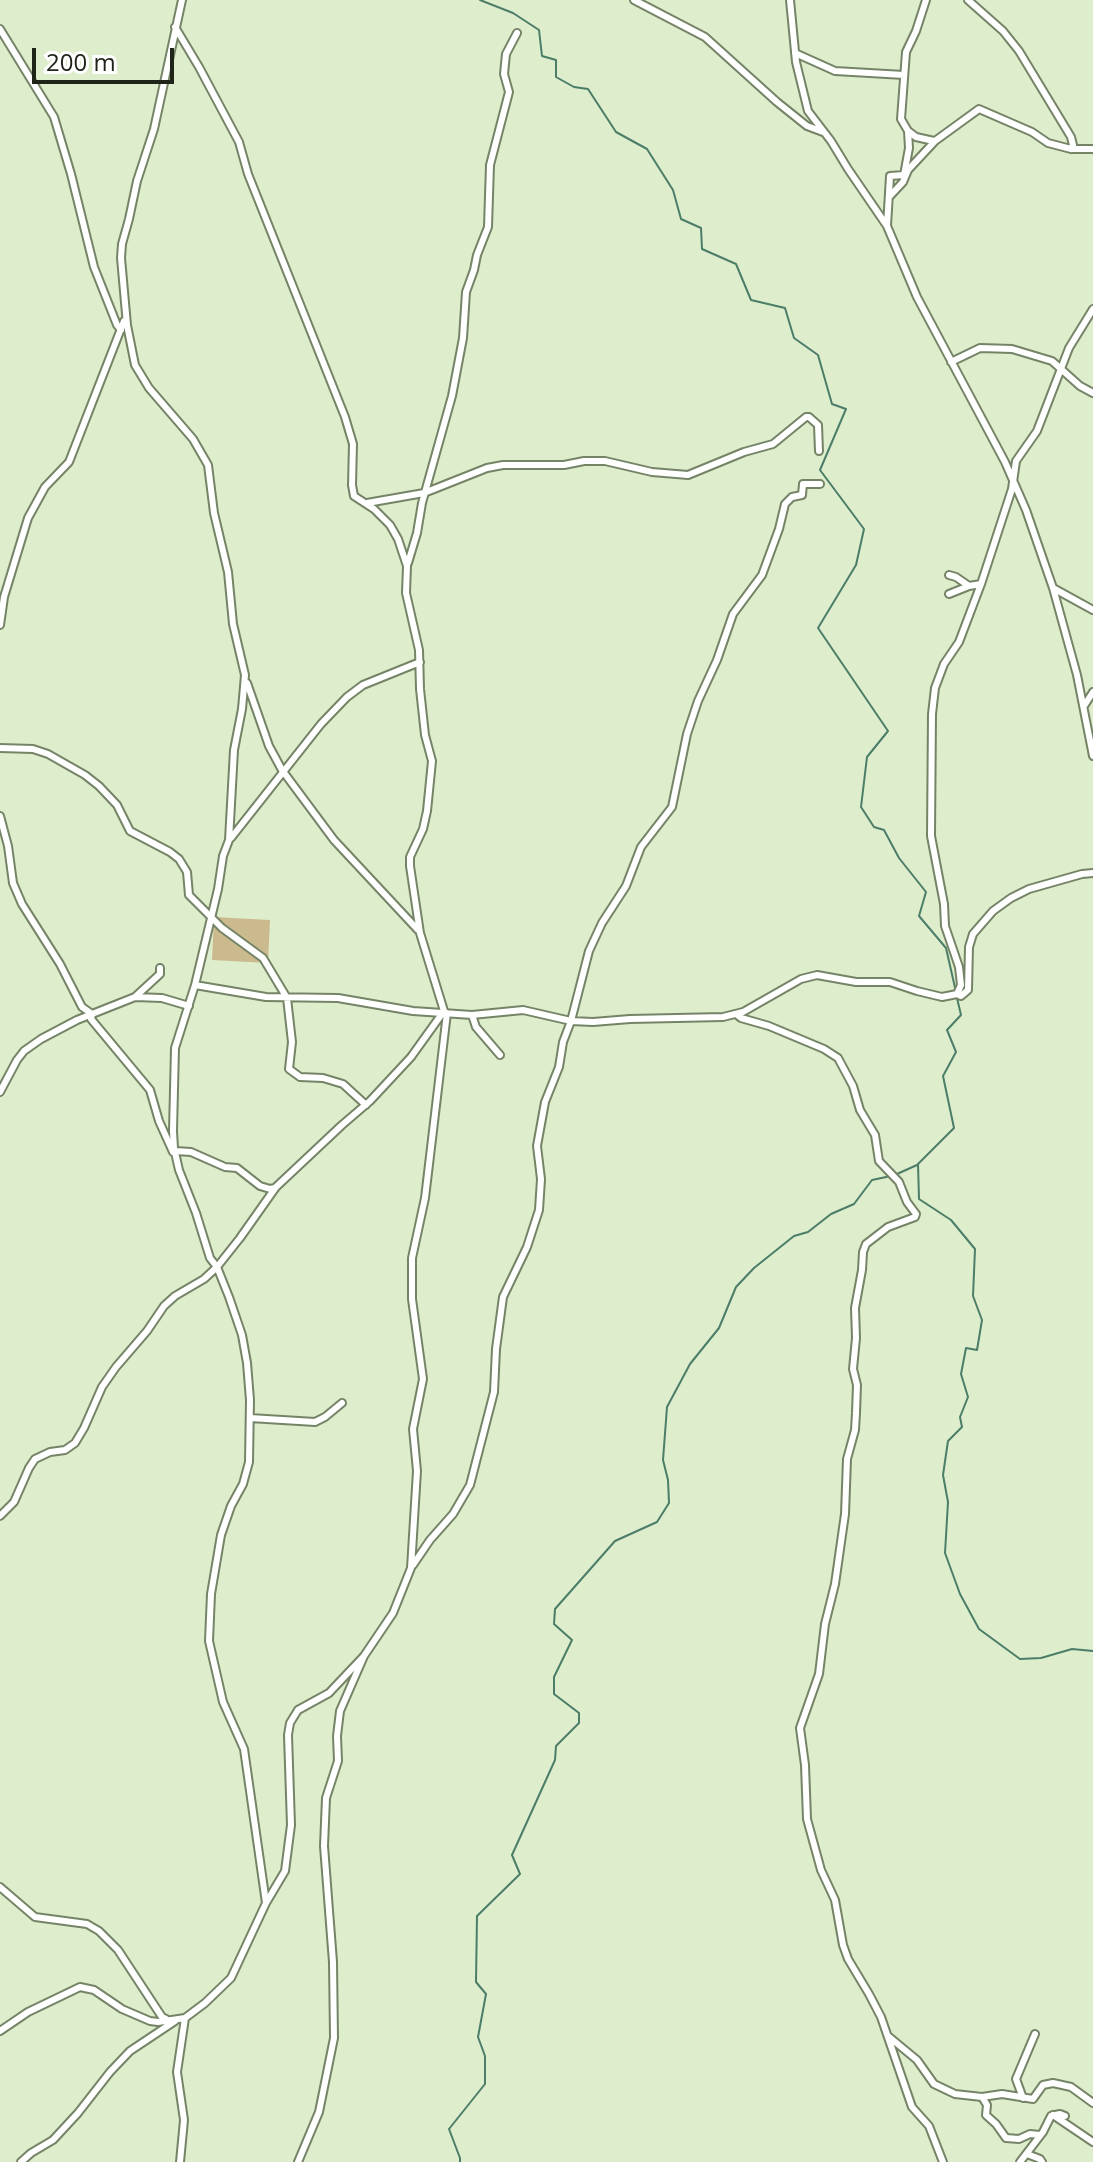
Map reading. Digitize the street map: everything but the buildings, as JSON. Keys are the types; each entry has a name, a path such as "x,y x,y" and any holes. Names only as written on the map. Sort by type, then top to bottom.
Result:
{"street":[{"path":"182,0 154,129 139,172 122,244 131,347 140,373 193,439 208,465 245,678 269,746 282,770 334,840 420,933"},
{"path":"634,0 705,37 789,112 807,126 826,134"},
{"path":"790,0 795,53 808,111 881,214 911,286 1013,482 1035,534 1053,588 1084,706 1093,756"},
{"path":"926,0 906,52 901,119 916,137 935,141"},
{"path":"968,0 1003,31 1019,51 1071,137 1071,149"},
{"path":"175,27 240,146 251,181 307,318 350,432 354,496 379,514 394,531 407,566"},
{"path":"0,29 54,117 94,267 121,330"},
{"path":"411,1568 417,1471 413,1429 423,1379 412,1299 412,1258 425,1198 445,1012 420,933 412,891 410,861 427,811 432,761 425,735 419,650 406,593 407,566 452,396 463,338 466,292 488,227 489,175 509,92 504,74 506,54 517,33"},
{"path":"795,53 835,71 904,75"},
{"path":"889,197 903,182 908,170 935,141 981,109 1032,132 1046,142 1071,149 1093,149"},
{"path":"887,226 890,176 904,175 909,148 908,131"},
{"path":"957,994 961,985 959,967 945,926 931,836 932,714 938,678 959,642 981,584 1013,482 1016,461 1039,427 1069,348 1093,309"},
{"path":"0,625 4,597 28,518 45,487 69,462 126,314"},
{"path":"951,362 980,348 995,347 1040,356 1052,361 1080,386 1093,393"},
{"path":"366,503 424,493 487,468 503,465 605,461 652,472 686,475 773,444 806,417 818,425 819,451"},
{"path":"0,2031 28,2012 80,1987 94,1990 143,2019 158,2022 185,2018 231,1978 266,1903 285,1871 291,1825 290,1723 298,1710 332,1690 364,1656 393,1613 411,1568 453,1514 470,1485 494,1392 503,1297 527,1247 539,1210 541,1179 537,1146 547,1094 559,1067 589,951 599,928 626,886 641,847 672,807 689,729 701,695 733,614 760,579 786,502 802,495 803,484 820,484"},
{"path":"949,575 969,586"},
{"path":"949,594 981,584"},
{"path":"1053,588 1093,610"},
{"path":"266,1903 244,1749 223,1702 209,1641 211,1594 221,1535 225,1520 239,1496 250,1453 247,1363 242,1335 217,1267 210,1258 175,1151 174,1056 195,985 229,840 282,770 321,724 354,692 374,680 420,662"},
{"path":"229,840 234,750 245,678"},
{"path":"1084,706 1093,692"},
{"path":"0,748 27,747 44,752 93,781 117,805 130,831 179,859 187,872 188,893 222,928 263,958 287,998 292,1042 289,1069 300,1077 323,1078 343,1084 366,1105"},
{"path":"0,816 17,894 82,1007 92,1014"},
{"path":"195,985 260,996 338,998 405,1011 472,1015 523,1010 571,1021 593,1022 711,1018 736,1014 801,979 817,975 856,982 879,980 942,997 961,996 968,990 969,947 973,934 993,911 1029,889 1093,873"},
{"path":"0,1092 24,1051 63,1026 135,997 159,975 160,968"},
{"path":"135,997 162,998 189,1006"},
{"path":"0,1516 14,1502 35,1459 65,1450 75,1443 102,1387 164,1306 217,1267 275,1188 366,1105 411,1057 445,1012"},
{"path":"92,1014 91,1019 150,1090 159,1121 178,1163"},
{"path":"736,1014 824,1049 838,1058 850,1080 860,1110 875,1135 879,1161 899,1182 916,1215 888,1227 866,1244 863,1252 855,1308 855,1430 847,1459 845,1514 819,1674 800,1728 806,1813 818,1861 835,1900 848,1959 874,2002 906,2095 929,2126 943,2162"},
{"path":"472,1015 476,1027 500,1055"},
{"path":"175,1151 191,1152 226,1167 237,1168 260,1186 275,1188"},
{"path":"250,1418 315,1422 342,1403"},
{"path":"298,2162 319,2112 334,2038 333,1962 324,1846 326,1798 337,1764 340,1711 364,1656"},
{"path":"0,1887 35,1917 87,1924 99,1931 118,1950 162,2017 172,2020"},
{"path":"180,2162 184,2120 177,2072 185,2018"},
{"path":"21,2162 53,2140 130,2051 172,2020"},
{"path":"1023,2098 1016,2079 1035,2034"},
{"path":"887,2035 917,2060 937,2086 955,2094 982,2097 1004,2094 1034,2099 1043,2085 1053,2083 1069,2086 1093,2103"},
{"path":"982,2097 987,2105 986,2115 1006,2138 1040,2135"},
{"path":"1020,2162 1053,2115"},
{"path":"1053,2115 1065,2116"},
{"path":"1053,2115 1093,2142"},
{"path":"33,2162 35,2151"},
{"path":"1027,2154 1042,2162"}],"shaded area":[{"path":"214,917 270,920 268,963 212,960"}],"waterway":[{"path":"480,0 513,13 539,30 542,56 556,60 556,77 574,87 588,89 616,132 647,149 673,190 681,219 701,228 702,249 736,264 751,300 785,308 794,338 818,355 832,404 846,409 820,470 864,529 856,565 818,628 888,731 867,757 861,807 874,827 884,830 899,858 926,892 919,916 946,948 956,992"},
{"path":"957,998 961,1015 947,1030 956,1052 943,1076 954,1128 918,1164 919,1199 951,1220 975,1249 973,1296 982,1320 977,1350 966,1348 961,1374 968,1397 960,1417 962,1427 948,1441 943,1475 948,1502 945,1553 960,1594 979,1629 1020,1659 1041,1658 1072,1649 1093,1651"},
{"path":"897,1174 917,1165"},
{"path":"460,2162 449,2129 485,2084 485,2056 478,2037 486,1994 476,1982 477,1916 520,1874 512,1855 555,1760 556,1746 579,1723 579,1713 554,1694 554,1677 572,1640 554,1624 555,1609 615,1541 657,1522 669,1503 663,1460 667,1407 690,1364 719,1328 736,1287 794,1236 808,1232 831,1214 854,1204 872,1180 891,1176"}]}
